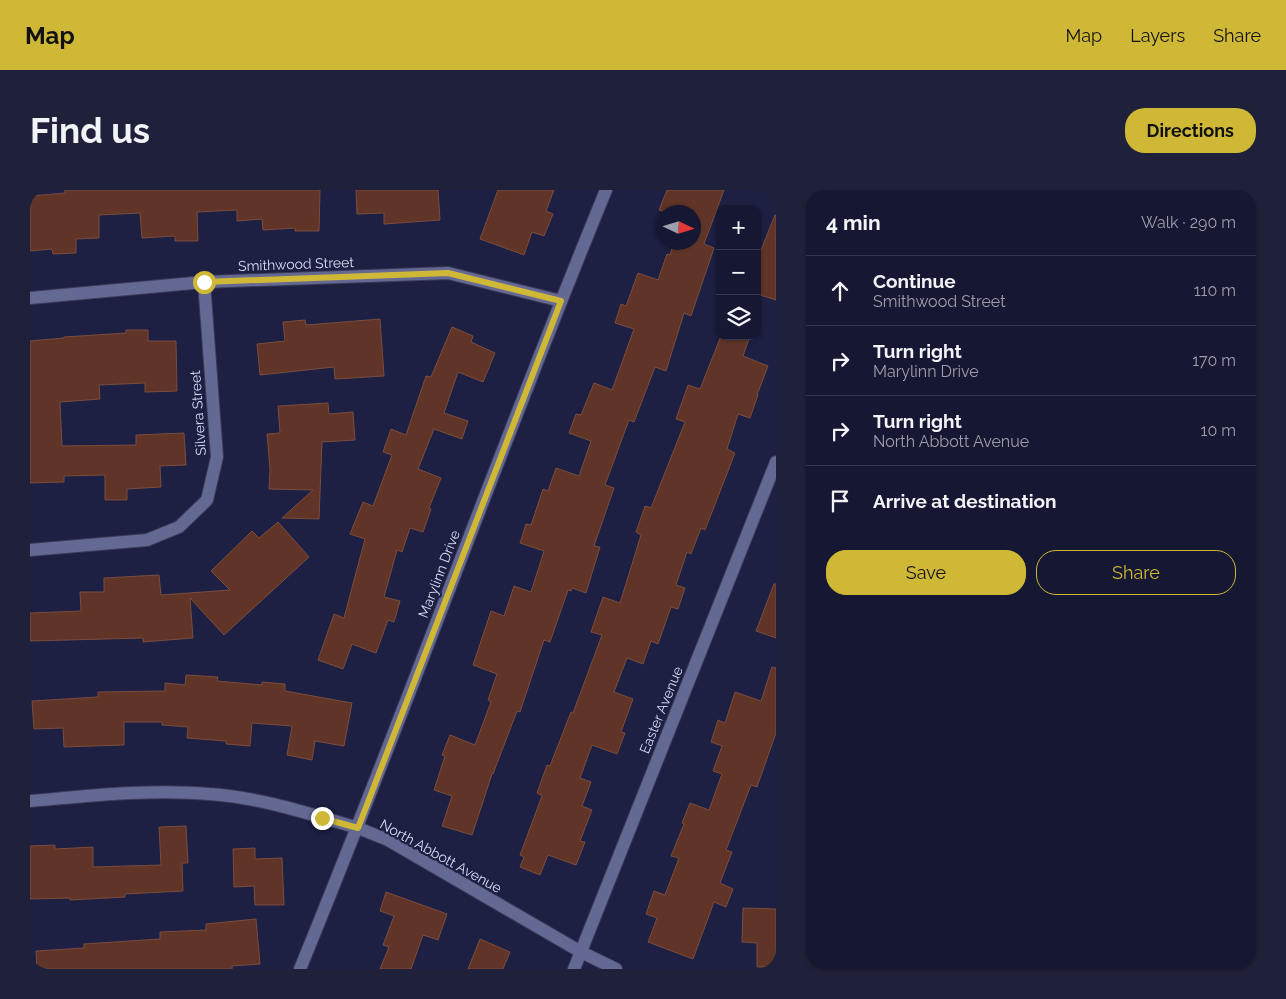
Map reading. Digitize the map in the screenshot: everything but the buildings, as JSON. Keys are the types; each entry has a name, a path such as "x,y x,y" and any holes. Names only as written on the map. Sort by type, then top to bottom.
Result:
{"street":[{"name":"Marylinn Drive","path":"300,969 358,828 561,301 606,190"},
{"name":"Smithwood Street","path":"30,298 204,282 448,273 561,301"},
{"name":"Silvera Street","path":"30,550 147,540 179,527 207,500 217,457 204,282"},
{"name":"Easter Avenue","path":"574,969 776,462"},
{"name":"North Abbott Avenue","path":"30,801 157,792 210,794 250,800 358,828 388,840 581,952 616,969"}],"route":[{"path":"204,282 448,273 561,301 358,828 322,818"}]}
